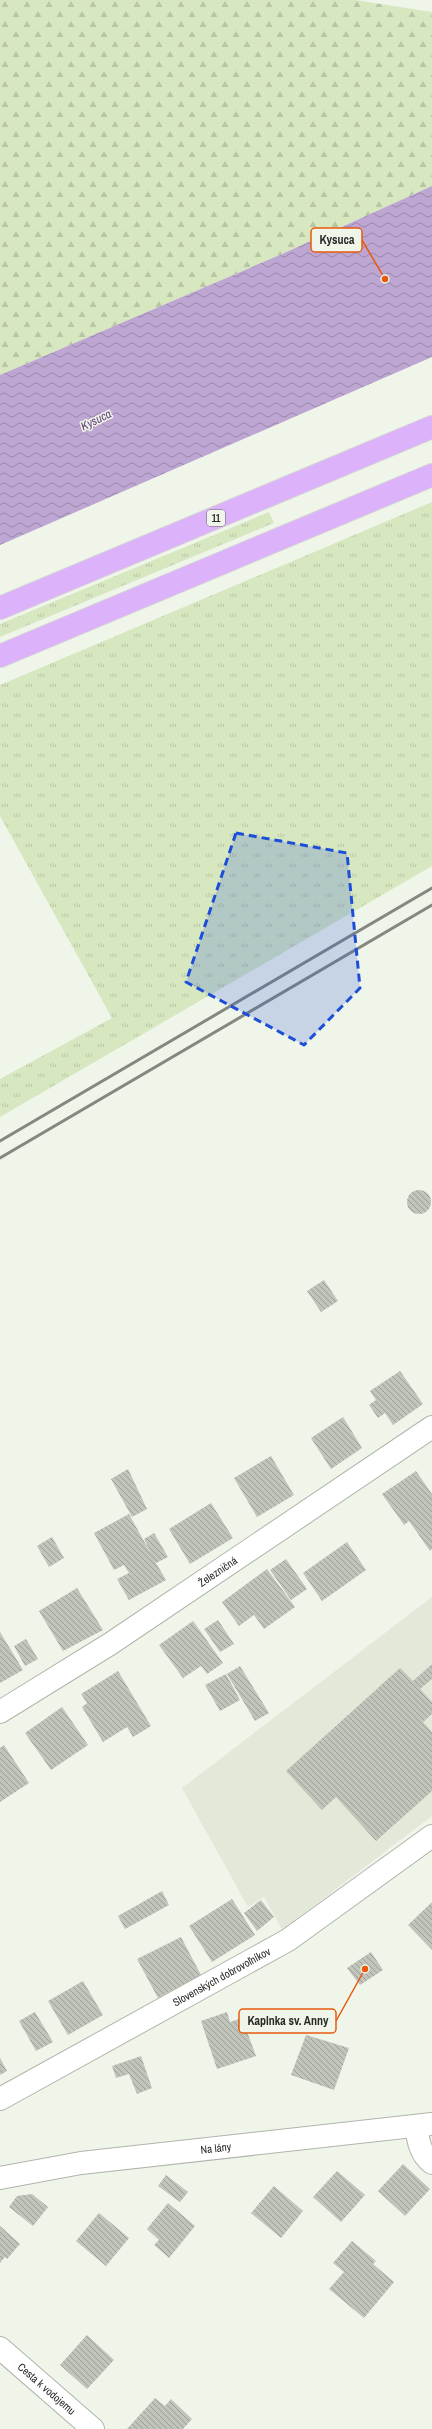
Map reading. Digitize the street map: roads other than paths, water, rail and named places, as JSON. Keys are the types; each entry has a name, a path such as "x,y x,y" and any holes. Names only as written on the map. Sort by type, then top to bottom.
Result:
{"main road":[{"name":"11","path":"0,608 432,427"},
{"path":"0,656 432,475"}],"street":[{"name":"Železničná","path":"0,1712 110,1644 432,1428"},
{"name":"Slovenských dobrovoľníkov","path":"0,2099 288,1940 432,1836"},
{"path":"424,2125 418,2141 426,2158 432,2163"},
{"name":"Na lány","path":"0,2178 88,2162 424,2125"},
{"name":"Cesta k vodojemu","path":"0,2348 93,2429"}],"water":[{"path":"432,186 432,357 0,545 0,375 282,254"}],"railway":[{"path":"0,1141 432,888"},
{"path":"0,1158 432,905"}],"place":[{"name":"Kysuca","path":"385,279"},
{"name":"Kaplnka sv. Anny","path":"365,1969"}]}
